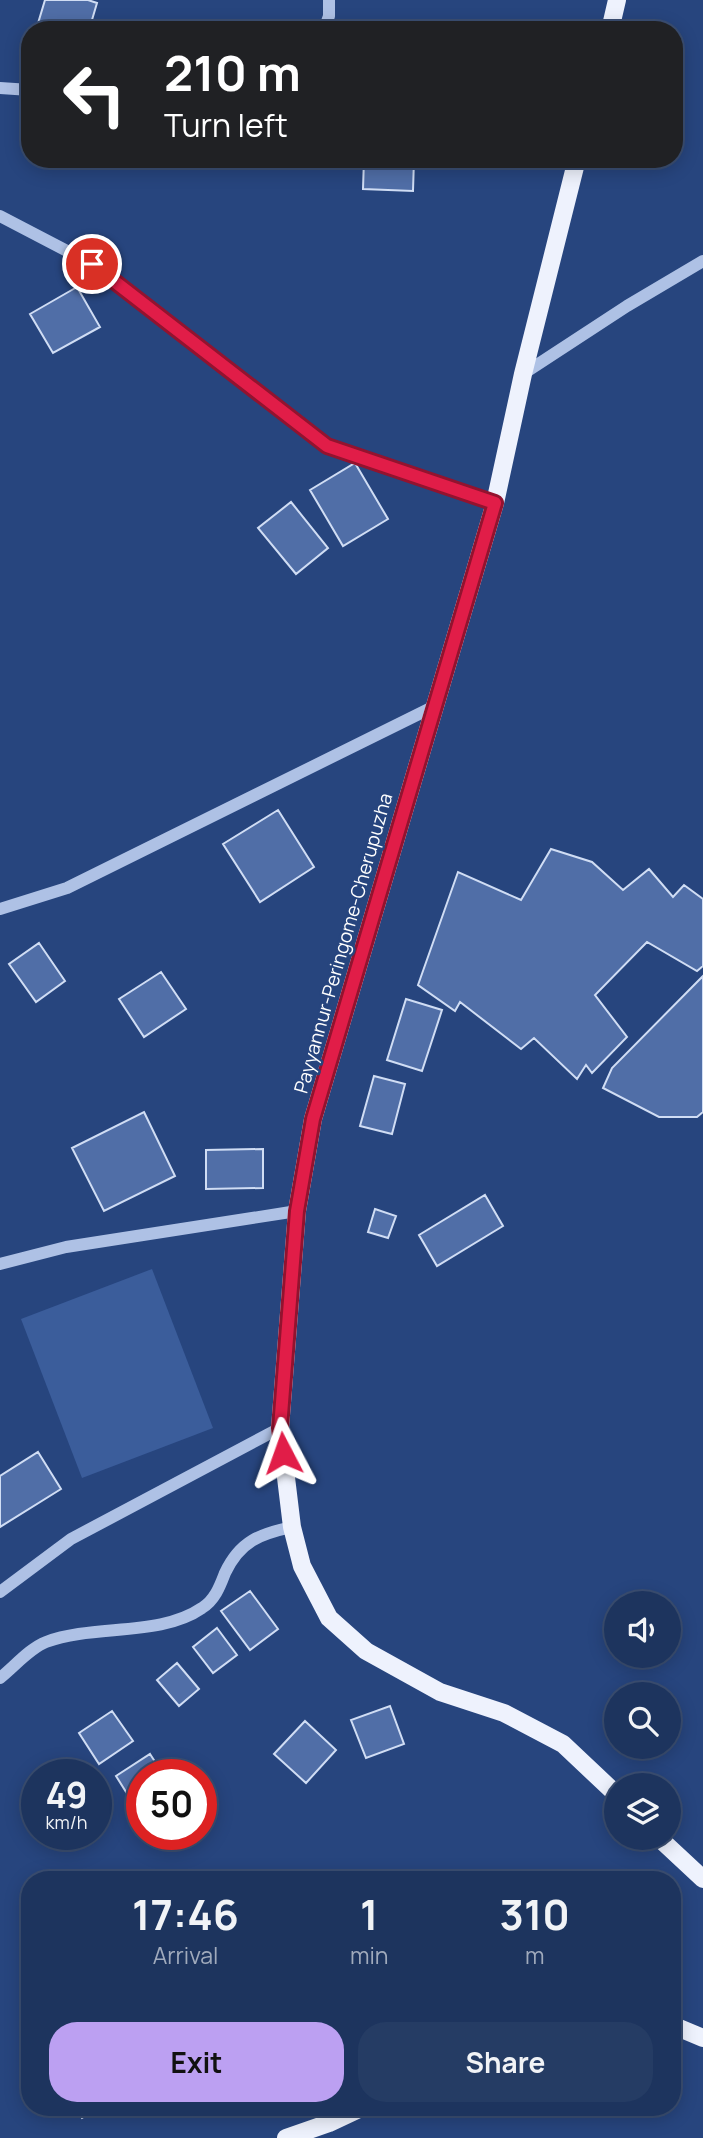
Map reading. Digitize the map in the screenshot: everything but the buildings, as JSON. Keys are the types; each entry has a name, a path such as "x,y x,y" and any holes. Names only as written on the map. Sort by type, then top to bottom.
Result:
{"main road":[{"path":"612,21 618,0"},
{"name":"Payyannur-Peringome-Cherupuzha","path":"575,168 523,374 495,503 313,1119 297,1211 280,1428 292,1527 302,1566 329,1618 366,1651 440,1692 504,1713 563,1745 604,1783"},
{"path":"672,1850 703,1879"},
{"path":"681,2029 703,2038"},
{"path":"286,2138 344,2116"}],"street":[{"path":"327,21 329,0"},
{"path":"0,88 21,89"},
{"path":"0,216 92,264 327,446 495,503"},
{"path":"523,374 627,306 703,261"},
{"path":"0,909 67,888 435,706"},
{"path":"0,1264 66,1247 297,1211"},
{"path":"0,1592 71,1539 280,1428"},
{"path":"0,1678 44,1643 84,1632 126,1630 176,1620 204,1608 218,1591 226,1570 241,1548 263,1533 292,1527"}],"shaded area":[{"path":"152,1269 213,1428 82,1478 21,1319"}],"route":[{"path":"92,264 327,446 495,503 313,1119 297,1211 280,1428 283,1453"}]}
